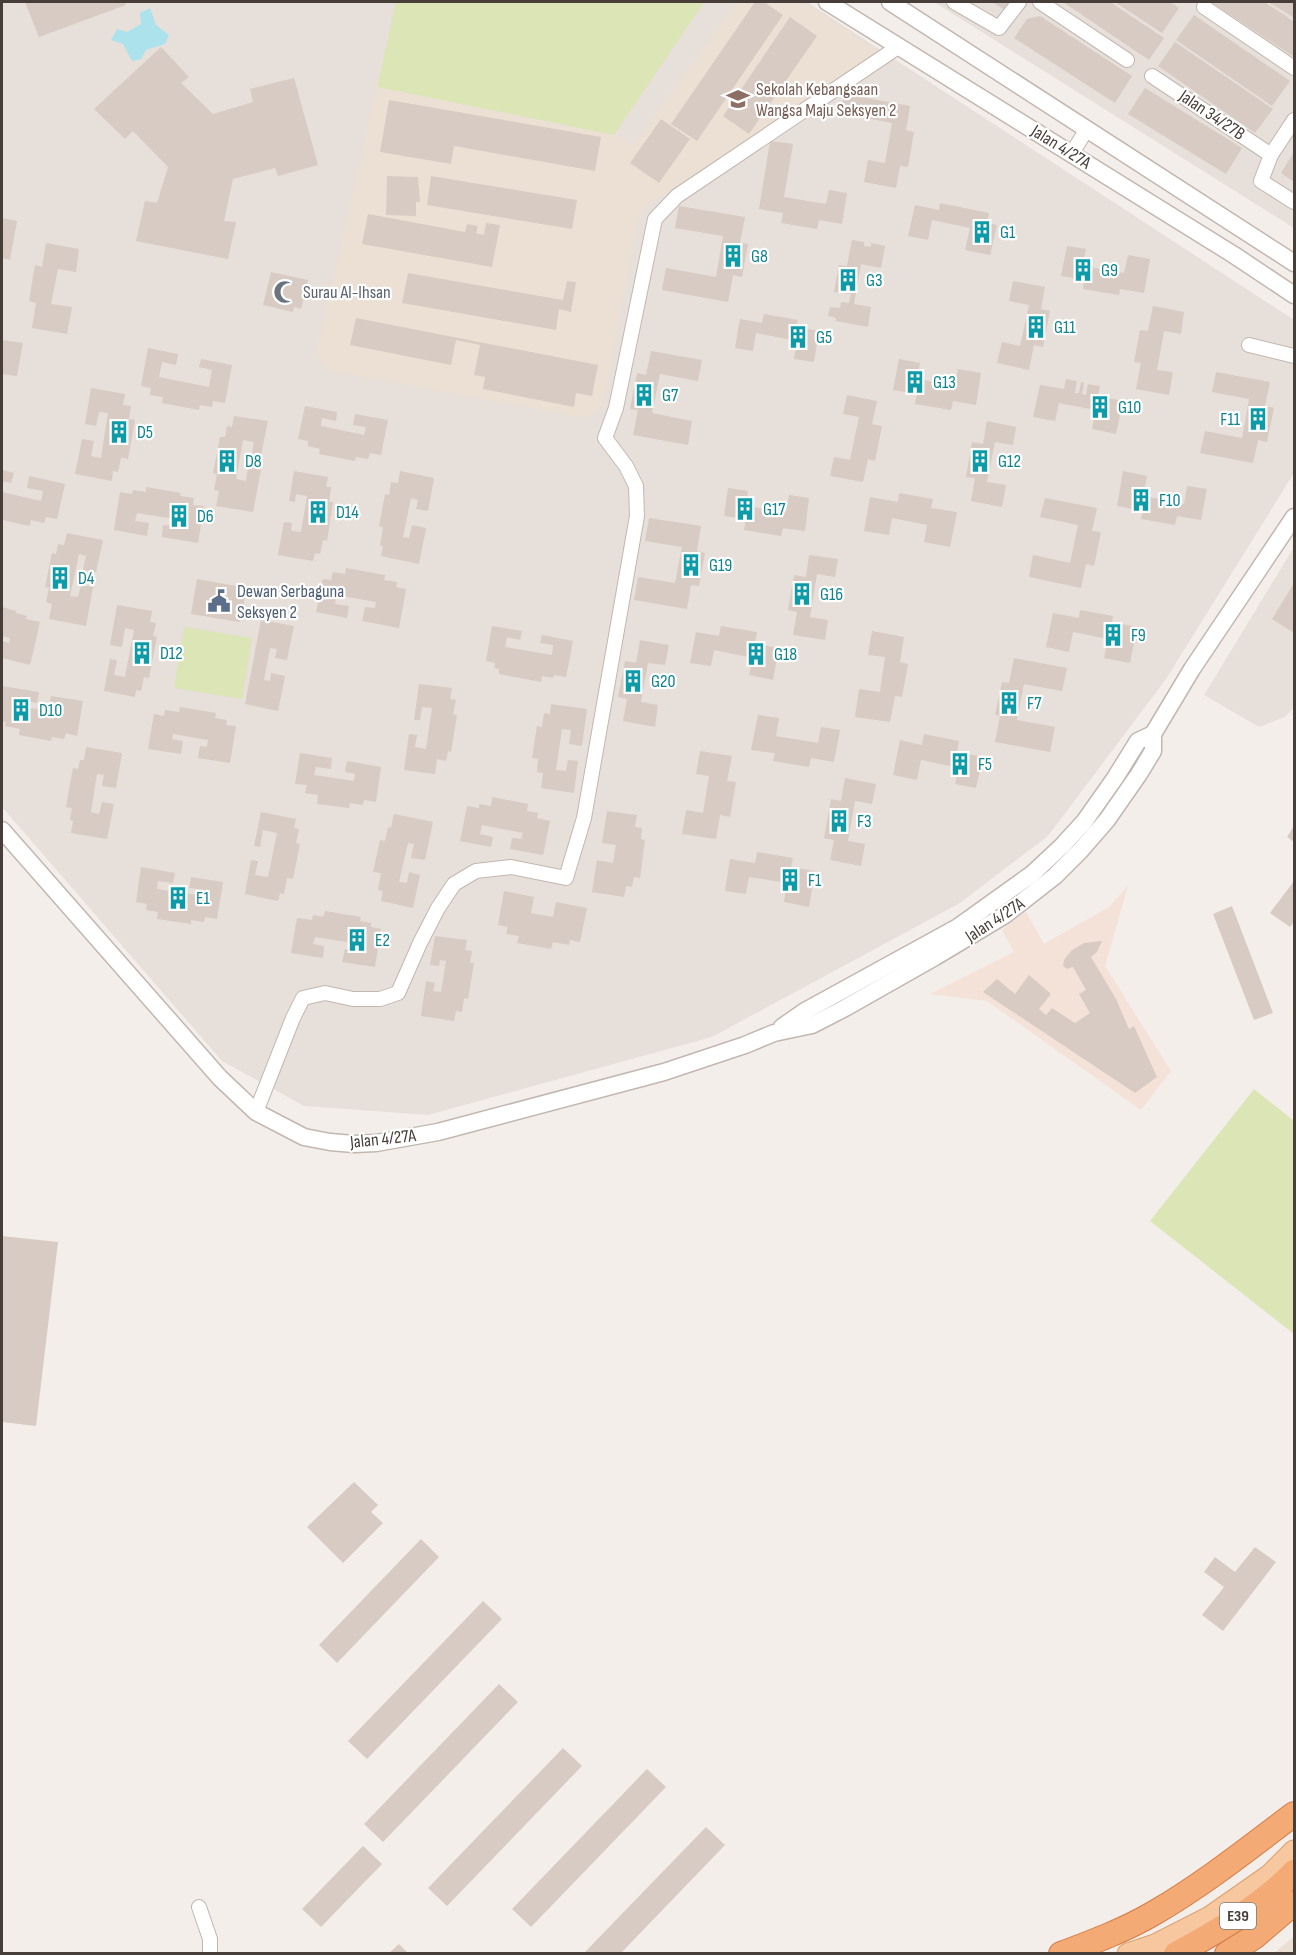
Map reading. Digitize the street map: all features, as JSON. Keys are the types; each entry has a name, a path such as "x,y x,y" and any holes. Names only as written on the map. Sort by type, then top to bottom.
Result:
{"highway":[{"path":"1061,1953 1113,1934 1154,1913 1224,1867 1294,1814"},
{"name":"E39","path":"1176,1953 1210,1935 1246,1911 1294,1872"},
{"name":"E39","path":"1227,1953 1254,1937 1294,1903"}],"main road":[{"path":"1128,1953 1155,1945 1210,1917 1270,1875 1294,1851"},
{"path":"1247,1953 1279,1929 1294,1912"}],"street":[{"name":"Jalan 4/27A","path":"827,2 1072,153 1294,295"},
{"name":"Jalan 4/27A","path":"890,2 1294,263"},
{"path":"954,2 999,28 1019,2"},
{"path":"1040,2 1127,60"},
{"path":"1204,6 1294,68"},
{"path":"256,1112 293,1017 303,998 325,993 353,999 380,999 399,993 420,943 438,908 454,884 476,871 511,867 566,878 584,818 637,516 636,486 626,466 605,438 616,408 655,219 677,196 898,47"},
{"name":"Jalan 34/27B","path":"1152,76 1271,155"},
{"path":"1294,120 1271,155 1261,182 1294,202"},
{"path":"1072,153 1087,129"},
{"path":"1249,345 1294,356"},
{"name":"Jalan 4/27A","path":"2,830 220,1078 256,1112 304,1137 330,1142 354,1144 383,1142 438,1132 664,1072 774,1033 805,1011 958,927 1032,874 1084,822 1138,741 1153,734 1192,669 1294,517"},
{"path":"200,1907 210,1939 210,1953"}],"shaded area":[{"path":"2,2 807,2 1294,320 1294,473 1166,679 1048,836 960,903 712,1037 428,1115 304,1106 222,1061 2,807"},
{"path":"737,2 804,2 880,52 639,211 603,406 586,418 327,370 316,353 377,87 614,135 627,140 633,146"},
{"path":"934,2 1294,2 1294,228"},
{"path":"1294,547 1294,707 1285,717 1259,727 1204,695"},
{"path":"1128,886 1105,966 1171,1071 1141,1110 987,1001 930,994 1014,952 1002,930 1026,912 1044,944 1109,907"},
{"path":"1294,1936 1294,1953 1274,1953"}],"green space":[{"path":"396,2 704,2 614,135 377,87"},
{"path":"184,627 252,638 242,699 174,688"},
{"path":"1254,1089 1294,1121 1294,1334 1150,1221"}],"water":[{"path":"150,8 156,25 169,35 165,44 146,50 141,59 132,61 123,44 111,40 117,29 127,32 141,24 140,13"}],"building":[{"path":"25,2 124,2 126,5 39,37"},
{"path":"755,2 764,2 783,15 697,141 671,124"},
{"path":"992,2 1010,2 1005,10"},
{"path":"1063,2 1110,2 1164,38 1149,60"},
{"path":"1115,2 1170,2 1179,8 1162,33"},
{"path":"1211,2 1264,2 1283,14 1294,22 1294,57"},
{"path":"1268,2 1294,2 1294,18 1285,12"},
{"path":"1194,15 1290,81 1272,106 1176,40"},
{"path":"1040,16 1132,76 1115,103 1014,38 1027,19"},
{"path":"790,17 817,36 749,134 723,116"},
{"path":"1175,42 1273,109 1255,133 1158,66"},
{"path":"161,47 189,77 181,83 213,114 253,102 250,89 294,78 318,165 278,176 275,168 233,179 224,221 236,222 228,259 136,241 145,201 157,203 168,167 133,131 125,139 94,109"},
{"path":"1145,88 1242,148 1226,174 1128,114"},
{"path":"844,94 910,106 906,130 914,132 908,167 900,166 896,188 864,182 868,160 885,163 892,123 840,113"},
{"path":"389,100 601,137 595,171 454,146 451,164 380,152"},
{"path":"661,119 690,139 659,183 630,163"},
{"path":"770,141 793,144 784,197 826,204 829,190 847,193 842,224 819,220 817,229 781,223 783,213 759,209"},
{"path":"1294,152 1294,182 1281,173"},
{"path":"387,176 418,177 420,202 416,202 416,216 386,215"},
{"path":"431,176 577,200 572,229 427,205"},
{"name":"G1","path":"940,203 989,213 987,223 997,225 990,255 965,250 970,228 932,220 928,240 908,236 915,205 939,210"},
{"name":"G8","path":"679,206 745,217 740,243 748,244 742,277 733,275 728,302 662,290 666,268 716,277 723,236 675,228"},
{"path":"368,214 465,232 467,224 478,226 476,233 484,235 486,223 500,225 492,267 362,244"},
{"path":"2,218 17,221 10,260 2,258"},
{"name":"G3","path":"852,240 864,242 864,246 871,247 871,243 885,246 881,268 861,264 854,304 871,307 868,327 836,321 836,318 828,316 830,307 840,308 841,302 849,303 851,294 834,292 839,265 847,266"},
{"path":"46,243 79,249 76,272 58,269 51,304 72,307 67,334 32,328 36,303 29,301 35,265 42,267"},
{"name":"G9","path":"1067,246 1086,249 1083,266 1124,273 1128,255 1150,259 1144,293 1120,289 1119,295 1083,289 1084,280 1061,276"},
{"name":"Surau Al-Ihsan","path":"271,272 308,280 301,309 294,307 293,312 263,305"},
{"path":"408,273 563,300 567,281 576,282 571,312 559,309 556,330 402,303"},
{"name":"G11","path":"1013,281 1045,287 1041,309 1050,311 1043,347 1034,345 1029,370 997,363 1002,342 1020,346 1029,305 1009,301"},
{"path":"1153,306 1184,312 1181,334 1164,331 1157,370 1173,372 1169,395 1136,389 1141,363 1134,362 1140,330 1148,331"},
{"name":"G5","path":"764,314 798,320 796,327 819,331 814,362 794,359 797,341 756,333 753,351 735,348 740,319 762,323"},
{"path":"356,318 598,365 592,396 576,393 574,407 483,389 485,377 474,375 480,345 456,340 451,365 350,345"},
{"path":"2,340 23,343 17,376 2,374"},
{"path":"148,348 178,354 176,365 162,362 159,377 209,387 212,370 199,367 201,359 232,365 225,403 213,401 212,407 200,405 199,410 162,403 163,397 150,395 151,388 141,386"},
{"name":"G7","path":"651,351 702,360 698,381 660,374 652,413 692,421 688,445 633,435 638,410 630,409 637,373 646,375"},
{"name":"G13","path":"899,359 920,363 917,379 955,385 958,369 981,373 976,405 953,401 951,410 915,404 917,394 893,390"},
{"name":"F11","path":"1216,372 1270,382 1265,406 1274,408 1267,442 1258,440 1253,463 1200,453 1205,431 1242,438 1249,399 1212,392"},
{"name":"G10","path":"1066,379 1077,381 1075,393 1079,393 1081,382 1084,383 1082,394 1086,395 1088,384 1100,386 1098,396 1123,401 1116,434 1092,429 1096,410 1059,403 1055,421 1033,417 1040,385 1064,389"},
{"name":"D5","path":"91,388 125,394 123,405 131,406 129,419 135,420 128,459 121,458 118,472 113,471 112,481 75,474 82,439 94,441 91,456 101,458 108,413 99,412 96,426 85,424"},
{"path":"847,395 877,401 872,424 882,426 875,461 868,459 863,482 830,476 834,457 850,460 859,417 843,414"},
{"path":"305,406 337,412 336,421 322,418 321,426 364,435 366,427 353,425 355,414 388,420 381,455 370,453 368,459 356,457 355,461 319,454 320,449 308,446 308,441 298,439"},
{"name":"D8","path":"234,416 268,421 261,455 252,453 254,442 243,440 236,479 246,481 248,467 261,470 253,512 216,506 219,491 214,490 217,474 213,473 220,437 225,437 227,426 232,427"},
{"name":"G12","path":"987,421 1016,427 1013,445 995,442 987,482 1006,485 1002,507 971,501 975,478 966,477 972,442 983,444"},
{"path":"2,470 14,473 11,483 2,481"},
{"name":"D14","path":"294,471 328,477 326,487 331,487 329,502 333,502 327,541 323,540 320,554 315,553 313,561 278,555 284,522 292,523 291,531 301,532 307,496 296,494 295,502 289,501"},
{"path":"400,471 434,478 428,511 416,509 418,500 411,498 403,537 409,538 412,525 426,528 419,564 381,556 383,527 379,526 385,494 389,495 391,482 398,483"},
{"name":"F10","path":"1123,471 1147,476 1143,496 1184,504 1187,486 1207,489 1201,520 1177,516 1175,525 1141,519 1143,511 1117,506"},
{"path":"29,476 65,484 57,519 46,517 44,523 31,520 30,526 2,520 2,492 41,501 43,491 27,488"},
{"name":"D6","path":"146,487 181,493 180,496 194,498 193,505 204,506 198,543 162,537 163,525 174,526 175,519 137,513 135,521 149,523 147,536 114,530 120,492 132,494 133,490 146,492"},
{"name":"G17","path":"728,488 748,491 746,506 786,512 789,495 809,498 805,531 783,528 781,536 744,530 746,519 724,516"},
{"path":"899,493 933,499 931,508 957,512 950,547 924,542 927,525 892,518 889,535 864,531 870,497 898,502"},
{"path":"1045,498 1097,508 1092,531 1101,532 1094,566 1086,564 1081,588 1029,577 1033,555 1070,563 1078,525 1040,517"},
{"name":"G19","path":"649,518 701,526 697,551 705,553 699,586 691,585 687,609 634,600 638,577 675,583 682,547 645,541"},
{"name":"D4","path":"67,533 103,540 96,572 83,570 86,556 79,554 70,596 78,597 81,585 93,587 86,626 49,619 52,604 46,602 49,588 45,587 52,553 56,554 58,544 64,545"},
{"name":"G16","path":"809,555 838,559 835,577 817,574 810,617 828,620 825,640 793,635 797,612 788,610 794,575 806,577"},
{"path":"346,568 385,575 384,580 397,582 396,587 406,589 399,628 362,621 365,607 375,608 376,602 337,595 335,604 349,606 347,618 316,612 323,579 331,580 333,572 345,574"},
{"name":"Dewan Serbaguna Seksyen 2","path":"197,579 247,588 240,622 191,614"},
{"path":"1294,583 1294,633 1272,619"},
{"name":"D12","path":"117,605 152,611 150,622 156,623 153,636 157,637 149,678 144,677 141,691 136,690 135,697 104,691 110,659 117,660 114,675 125,677 134,630 125,628 122,647 110,645"},
{"path":"2,607 27,616 26,619 40,622 30,665 2,658 2,641 9,643 10,638 2,636"},
{"name":"F9","path":"1080,610 1113,616 1112,622 1137,627 1130,663 1104,658 1108,639 1073,632 1069,652 1046,647 1053,613 1079,618"},
{"path":"261,620 294,626 287,660 275,658 277,649 270,648 264,680 270,681 271,673 285,676 278,711 245,704"},
{"path":"492,626 522,631 520,640 507,637 505,647 552,655 553,645 540,643 542,635 573,641 566,677 542,676 541,682 499,674 499,669 494,668 495,663 486,661"},
{"name":"G18","path":"721,626 757,632 755,644 779,648 773,680 749,675 753,658 714,650 711,666 690,663 696,632 719,636"},
{"path":"872,631 904,637 900,662 908,664 902,697 895,696 890,722 855,717 859,689 880,692 885,657 868,655"},
{"name":"G20","path":"640,640 669,645 665,665 648,663 641,702 658,705 655,727 623,721 627,699 618,697 625,661 636,663"},
{"name":"F7","path":"1014,658 1067,668 1062,691 1024,684 1017,720 1055,727 1050,752 995,742 1000,716 995,715 1002,682 1009,683"},
{"path":"419,684 452,688 450,699 456,700 453,714 457,715 451,752 448,751 446,761 437,759 435,774 404,770 409,734 417,735 415,747 426,749 432,708 422,707 420,720 414,720"},
{"name":"D10","path":"2,686 39,692 37,703 20,700 19,706 60,713 61,707 49,705 51,696 83,701 77,736 66,733 64,739 52,737 51,741 19,735 20,729 5,726 6,722 2,721"},
{"path":"551,704 587,709 582,746 569,744 571,730 562,729 556,770 566,771 568,760 578,761 574,793 541,788 543,773 537,772 538,759 532,758 537,726 542,727 544,713 550,714"},
{"path":"180,707 216,713 215,718 227,720 226,725 236,726 230,763 198,758 200,746 207,747 208,740 173,734 172,739 183,741 181,754 148,749 154,714 164,716 165,710 179,712"},
{"path":"758,715 779,718 776,736 818,743 821,727 840,730 834,762 811,758 809,767 773,761 775,753 751,750"},
{"name":"F5","path":"924,734 959,741 957,752 983,757 976,788 955,784 959,768 921,760 917,780 893,775 900,740 922,745"},
{"path":"86,747 122,753 116,788 102,786 104,775 97,774 91,812 99,814 102,802 114,804 107,839 71,833 72,808 66,807 73,768 78,769 80,760 84,760"},
{"path":"700,751 732,756 727,781 736,782 730,817 720,815 716,839 682,834 686,810 703,813 709,776 696,774"},
{"path":"300,753 332,758 331,769 316,767 314,775 354,781 355,774 345,772 347,761 381,767 376,802 364,800 363,805 350,803 349,808 317,804 318,795 305,793 307,785 295,784"},
{"name":"F3","path":"845,778 876,784 872,804 855,801 848,841 865,844 861,866 830,860 834,840 824,838 831,799 841,801"},
{"path":"492,797 528,804 527,811 538,813 537,818 550,821 543,855 510,849 512,838 521,839 523,833 482,825 480,834 493,837 491,847 460,841 467,806 479,808 479,804 491,806"},
{"path":"607,811 637,815 635,827 642,828 641,839 645,840 640,878 634,877 632,887 626,886 624,897 592,892 597,860 613,863 616,845 602,843"},
{"path":"261,812 296,819 294,828 299,829 296,843 300,844 293,879 287,878 284,894 280,893 278,901 245,894 251,860 258,861 255,875 268,877 277,833 263,830 260,847 254,846"},
{"path":"394,814 433,822 425,860 411,858 414,844 408,843 399,882 407,883 409,872 420,875 413,908 381,901 383,891 378,890 381,873 373,872 380,840 385,841"},
{"path":"1294,826 1294,842 1287,837"},
{"name":"F1","path":"757,852 793,858 791,867 815,871 809,907 784,902 787,883 749,877 746,894 725,891 730,859 755,863"},
{"name":"E1","path":"141,867 175,873 173,883 158,881 157,889 198,895 199,889 189,888 191,877 223,882 217,919 205,917 204,922 191,920 191,924 157,919 158,912 146,910 147,904 136,902"},
{"path":"1294,881 1294,921 1290,927 1270,913"},
{"path":"504,891 534,897 531,913 553,917 556,902 587,908 580,942 570,940 569,945 553,942 551,949 517,943 519,936 506,934 508,927 498,925"},
{"path":"1232,906 1273,1013 1254,1020 1213,914"},
{"name":"E2","path":"325,911 361,917 360,921 371,923 371,927 381,929 375,967 342,962 345,949 352,950 353,943 315,937 313,944 324,946 323,958 291,953 297,918 312,920 313,915 323,917"},
{"path":"435,936 467,940 465,950 472,951 470,963 474,963 468,999 464,998 462,1012 456,1011 454,1021 421,1016 426,981 435,983 433,991 441,992 446,961 440,960 439,966 430,965"},
{"path":"1102,941 1097,952 1091,957 1116,999 1129,1029 1134,1026 1157,1077 1135,1093 983,992 997,979 1015,994 1029,975 1051,994 1039,1009 1046,1015 1052,1008 1075,1023 1090,1013 1079,994 1086,990 1073,967 1067,969 1063,966 1064,960 1072,950 1084,943"},
{"path":"2,1236 58,1242 36,1426 2,1422"},
{"path":"354,1482 378,1505 371,1512 383,1523 343,1563 307,1527"},
{"path":"421,1539 439,1557 337,1663 319,1645"},
{"path":"1255,1547 1276,1562 1223,1631 1202,1615 1224,1587 1204,1572 1215,1557 1235,1572"},
{"path":"483,1601 502,1619 367,1759 348,1741"},
{"path":"499,1684 518,1702 383,1842 364,1824"},
{"path":"563,1748 582,1766 447,1906 428,1888"},
{"path":"647,1769 666,1787 531,1927 512,1909"},
{"path":"706,1827 725,1845 621,1953 584,1953"},
{"path":"363,1846 382,1864 321,1927 302,1909"},
{"path":"399,1944 408,1953 389,1953"}],"place":[{"name":"Sekolah Kebangsaan Wangsa Maju Seksyen 2","path":"738,99"},
{"name":"G1","path":"982,232"},
{"name":"G8","path":"733,256"},
{"name":"G9","path":"1083,270"},
{"name":"G3","path":"848,280"},
{"name":"Surau Al-Ihsan","path":"285,292"},
{"name":"G11","path":"1036,327"},
{"name":"G5","path":"798,337"},
{"name":"G13","path":"915,382"},
{"name":"G7","path":"644,395"},
{"name":"G10","path":"1100,407"},
{"name":"F11","path":"1258,419"},
{"name":"D5","path":"119,432"},
{"name":"D8","path":"227,461"},
{"name":"G12","path":"980,461"},
{"name":"F10","path":"1141,500"},
{"name":"G17","path":"745,509"},
{"name":"D14","path":"318,512"},
{"name":"D6","path":"179,516"},
{"name":"G19","path":"691,565"},
{"name":"D4","path":"60,578"},
{"name":"G16","path":"802,594"},
{"name":"Dewan Serbaguna Seksyen 2","path":"219,601"},
{"name":"F9","path":"1113,635"},
{"name":"D12","path":"142,653"},
{"name":"G18","path":"756,654"},
{"name":"G20","path":"633,681"},
{"name":"F7","path":"1009,703"},
{"name":"D10","path":"21,710"},
{"name":"F5","path":"960,764"},
{"name":"F3","path":"839,821"},
{"name":"F1","path":"790,880"},
{"name":"E1","path":"178,898"},
{"name":"E2","path":"357,940"}]}
